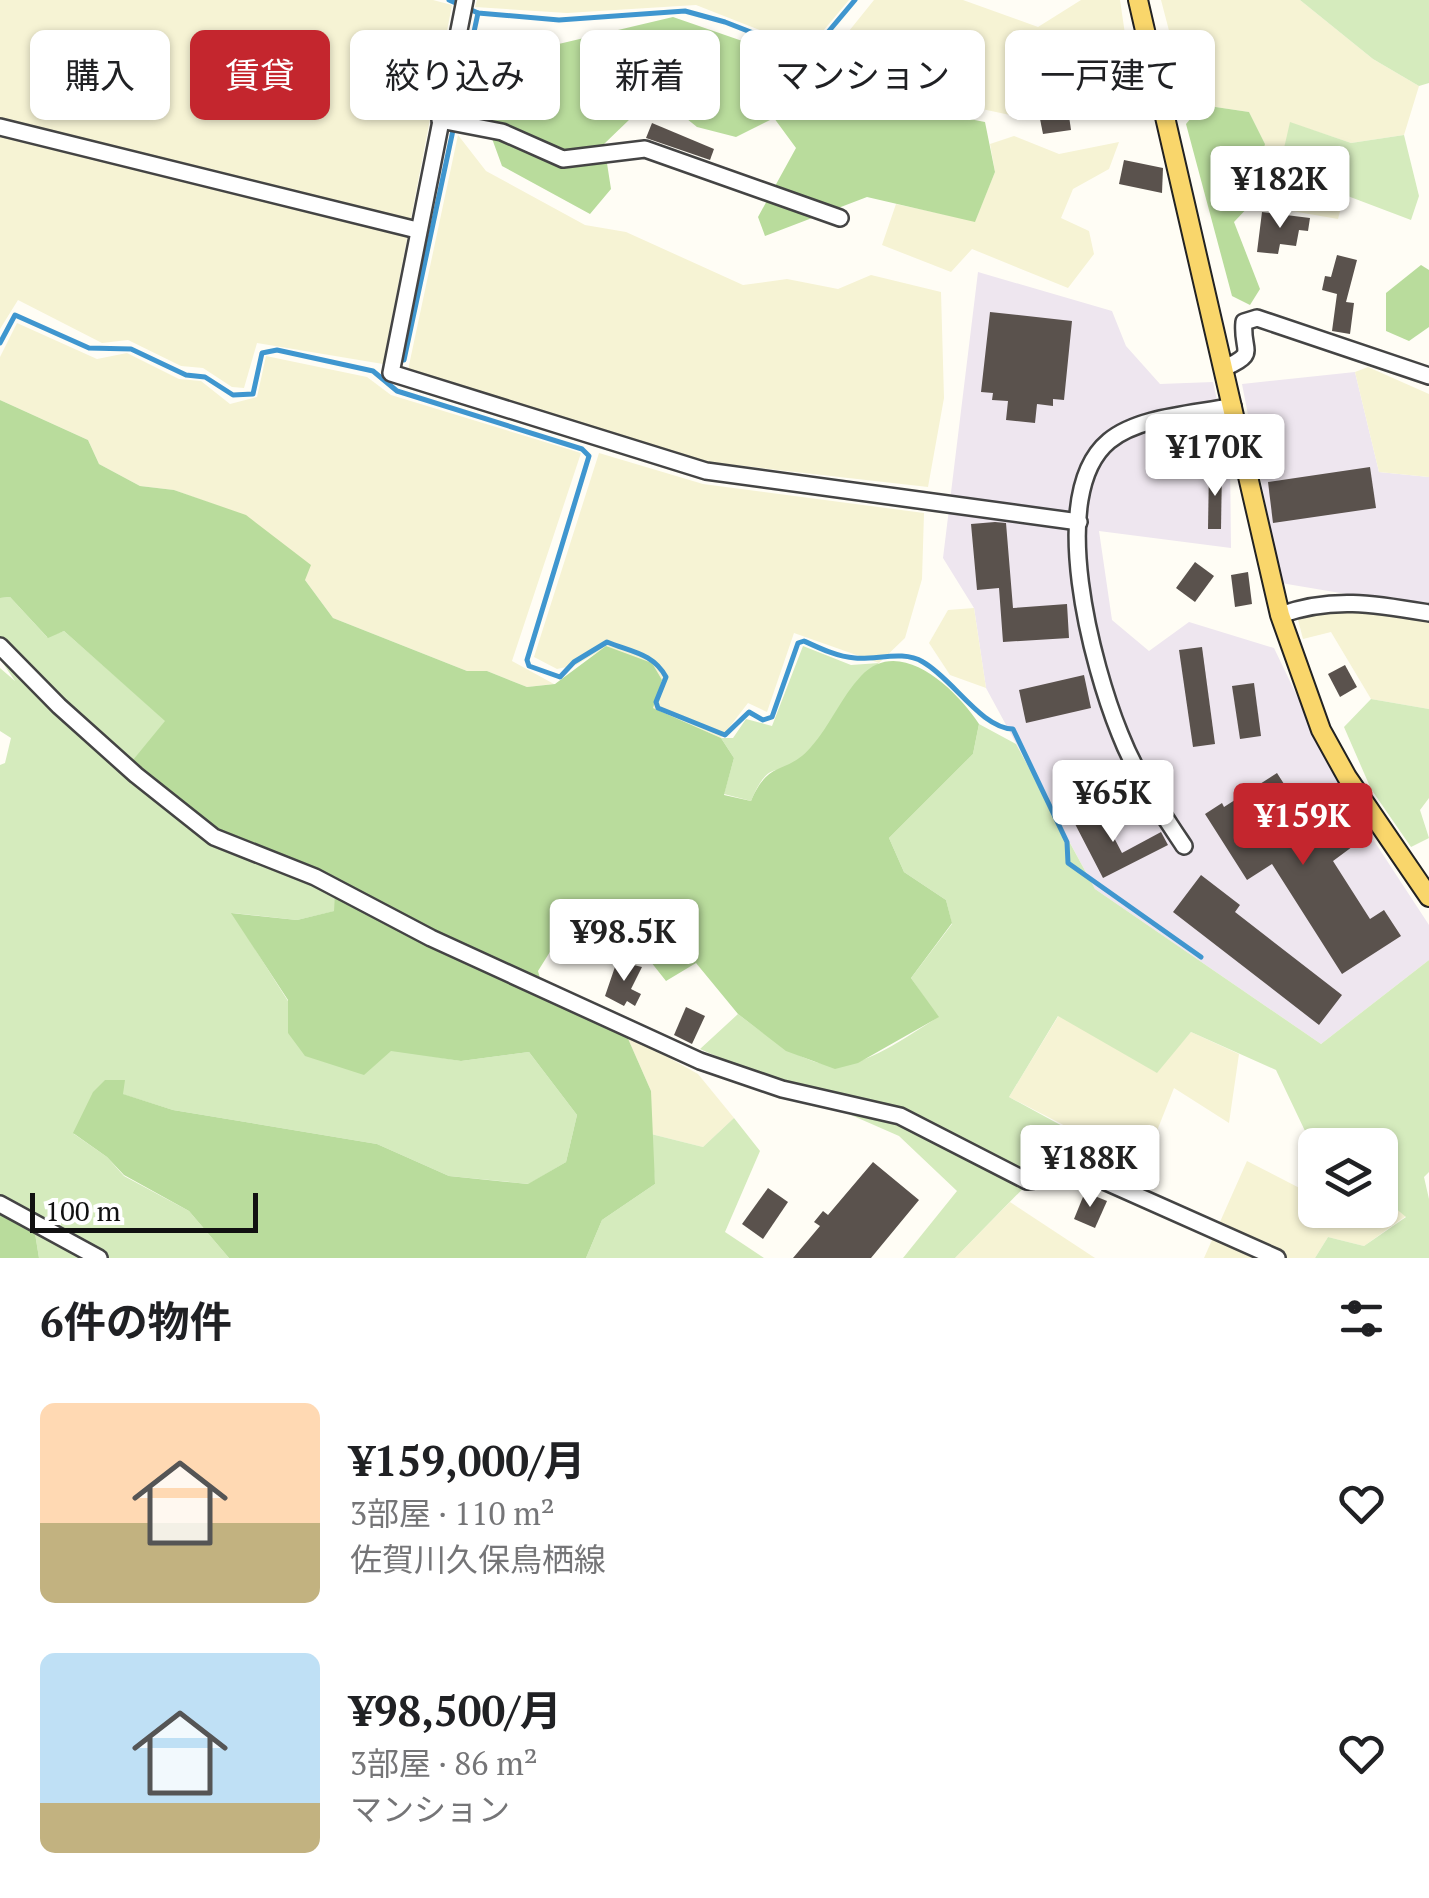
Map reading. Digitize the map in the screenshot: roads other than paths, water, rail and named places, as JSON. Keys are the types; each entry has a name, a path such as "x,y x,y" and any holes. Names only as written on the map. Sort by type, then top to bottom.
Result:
{"main road":[{"path":"1138,0 1280,615 1321,730 1347,777 1429,896"}],"street":[{"path":"840,218 645,148 563,159 502,132 440,120 390,373 706,471 1078,522"},
{"path":"0,127 417,230"},
{"path":"1224,368 1245,359 1248,352 1244,322 1257,318 1429,376"},
{"path":"1184,846 1144,787 1098,673 1080,574 1078,522 1082,479 1093,456 1112,438 1136,427 1233,406"},
{"path":"1280,615 1310,604 1354,600 1429,613"},
{"path":"0,646 136,775 214,838 315,877 431,938 700,1062 782,1089 900,1116 1027,1181 1086,1173 1277,1258"},
{"path":"0,1204 99,1258"}],"waterway":[{"path":"449,0 478,13 559,20 685,11 804,53 813,50 855,0"},
{"path":"404,360 478,13"},
{"path":"0,343 15,315 89,348 131,349 186,375 205,377 233,395 253,394 262,353 277,350 373,371 397,391 582,449 589,456 527,660 529,666 560,677 574,662 607,642 641,654 661,669 666,677 656,702 658,708 725,735 749,712 763,720 772,717 798,643 804,641 849,657 915,658 934,670 990,721 1013,729 1067,842 1068,863 1201,957"}]}
